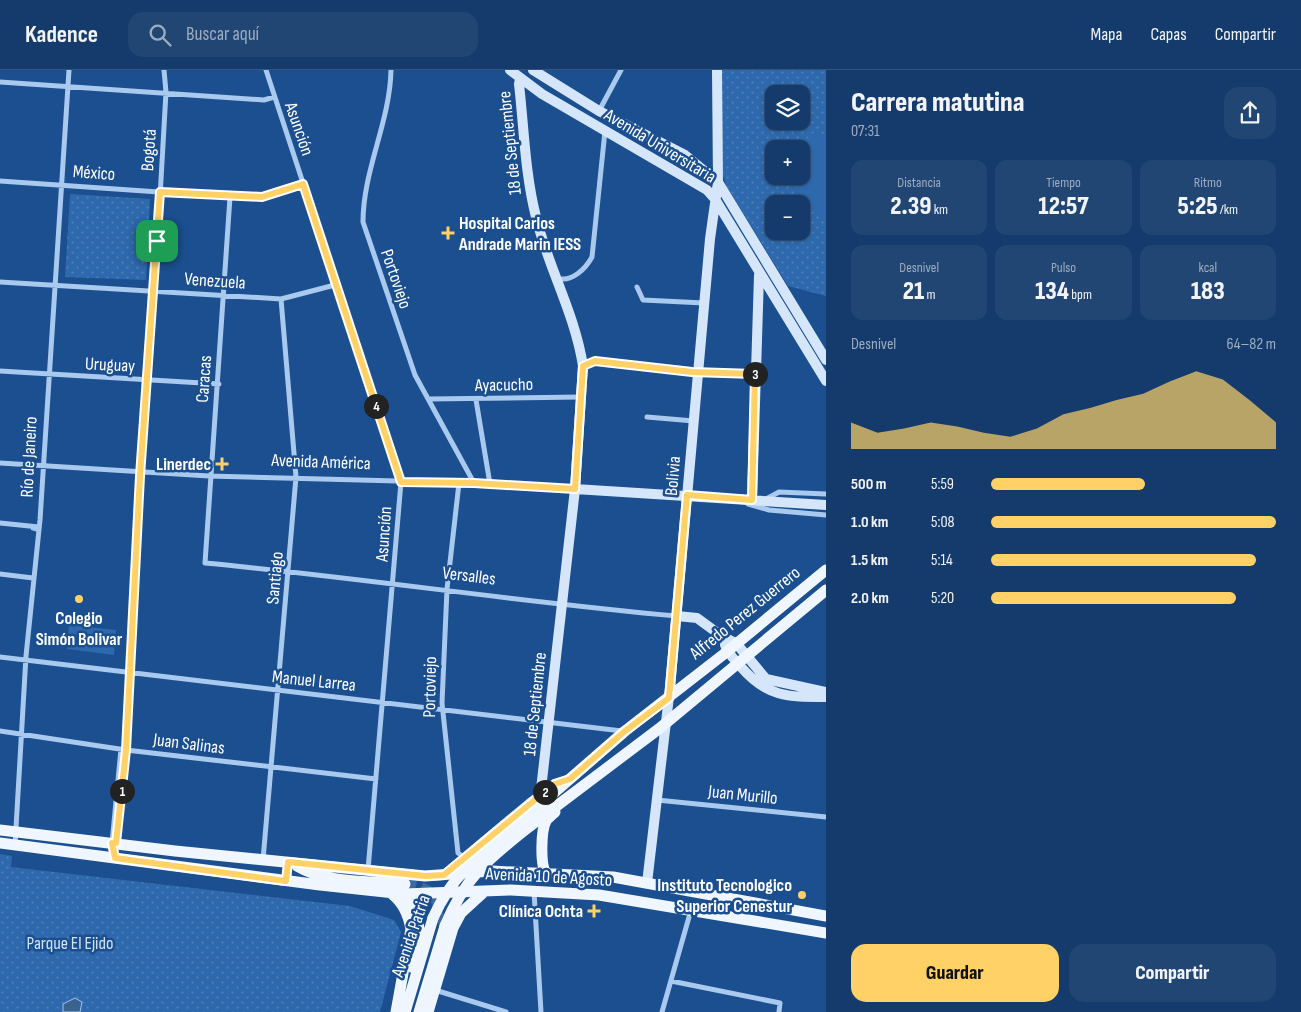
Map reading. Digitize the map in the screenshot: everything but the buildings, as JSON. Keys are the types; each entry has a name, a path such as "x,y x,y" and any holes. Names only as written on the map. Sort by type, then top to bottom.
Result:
{"main road":[{"name":"Alfredo Perez Guerrero","path":"528,822 540,802 570,779 625,731 669,698 826,570"},
{"name":"Alfredo Perez Guerrero","path":"528,822 581,786 666,722 826,590"},
{"path":"546,873 542,864 546,821 576,797 581,786"},
{"name":"Avenida Patria","path":"405,1012 439,923 472,875 528,822"},
{"name":"Avenida 10 de Agosto","path":"0,830 290,863 425,876 491,871 613,877 826,916"},
{"name":"Avenida 10 de Agosto","path":"0,844 286,881 391,892 405,889 534,891 599,895 826,933"},
{"path":"286,881 290,863 308,873 405,889 416,910 419,923 418,942 397,1012"},
{"path":"428,1012 446,946 457,921 470,903 485,891"},
{"path":"391,892 401,902 408,915 411,929 397,1012"},
{"path":"412,1012 439,923"},
{"name":"Avenida Patria","path":"419,1012 439,923"}],"street":[{"name":"Río de Janeiro","path":"15,845 26,660 39,527 69,70"},
{"name":"Bogotá","path":"115,858 114,843 124,749 141,472 155,291 166,92 164,70"},
{"name":"Asunción","path":"266,70 401,482 394,585 368,870"},
{"name":"Portoviejo","path":"391,70 387,110 365,198 363,222 415,375 474,483"},
{"name":"Avenida Universitaria","path":"510,70 520,79 604,131 707,190 715,200 826,381"},
{"name":"Avenida Universitaria","path":"533,70 599,111 685,155 718,182 826,360"},
{"path":"599,111 621,70"},
{"name":"Bolivia","path":"647,884 669,698 710,239 718,182 717,70"},
{"name":"18 de Septiembre","path":"540,802 575,489 583,366 580,345 555,277 536,216 530,187 518,84 520,79 534,75 543,77"},
{"path":"0,82 264,100 274,97"},
{"path":"555,277 563,280 581,272 592,257 604,131"},
{"name":"México","path":"0,181 230,197 262,197 303,184"},
{"name":"Caracas","path":"205,563 209,476 219,384 230,197"},
{"path":"710,239 718,230 723,228 733,230"},
{"path":"752,500 759,274"},
{"name":"Venezuela","path":"0,282 224,294 281,299 331,286 335,282"},
{"path":"637,286 643,300 704,303"},
{"path":"759,302 772,295 786,296"},
{"name":"Santiago","path":"263,860 280,689 296,477 281,299"},
{"path":"583,366 595,361 698,372 755,374"},
{"name":"Uruguay","path":"0,371 48,376 219,384"},
{"name":"Ayacucho","path":"429,398 476,400 581,398"},
{"path":"476,400 490,484"},
{"path":"647,417 694,421"},
{"name":"Avenida América","path":"0,462 209,476 474,483 826,505"},
{"name":"Portoviejo","path":"459,483 447,589 442,711 458,853 464,857"},
{"name":"Avenida América","path":"763,501 779,492 826,494"},
{"name":"Avenida América","path":"730,498 769,510 826,515"},
{"path":"0,523 39,527"},
{"name":"Versalles","path":"205,563 697,618 723,637 741,659 752,679 769,692 826,697"},
{"path":"0,574 33,578"},
{"name":"Manuel Larrea","path":"0,657 129,674 280,689 442,711 625,731"},
{"name":"Versalles","path":"741,659 772,682 826,692"},
{"name":"Juan Salinas","path":"0,731 271,768 376,779"},
{"name":"Juan Murillo","path":"657,800 826,816"},
{"name":"Avenida Patria","path":"444,875 464,857 540,802"},
{"path":"534,891 540,1012"},
{"path":"662,1012 692,910"},
{"path":"671,981 781,1004 779,1012"},
{"path":"435,990 506,1012"}],"green space":[{"path":"722,70 826,70 826,296 788,286 727,187 721,170"},
{"path":"809,133 826,136 826,215 810,211 810,195 795,195 797,185 810,185 810,140 807,140"},
{"path":"70,194 150,199 146,280 65,277"},
{"path":"69,625 116,630 114,655 67,649"},
{"name":"Parque El Ejido","path":"0,854 12,856 11,867 350,906 394,920 401,932 380,1012 0,1012"}],"shaded area":[{"path":"75,998 82,1002 80,1012 63,1012 63,1004"}],"waterway":[{"path":"32,529 39,531"}],"tunnel":[{"path":"405,884 422,888 433,896 438,907 438,925"}],"place":[{"name":"Hospital Carlos Andrade Marin IESS","path":"448,233"},
{"name":"Linerdec","path":"222,464"},
{"name":"Colegio Simón Bolivar","path":"79,599"},
{"name":"Instituto Tecnologico Superior Cenestur","path":"802,895"},
{"name":"Clínica Ochta","path":"594,911"}],"route":[{"path":"303,184 401,482 474,483 575,489 583,366 588,362 595,361 692,372 755,374 752,500 687,495 669,698 625,731 570,779 555,784 547,790 444,875 425,876 288,862 286,881 115,858 112,843 116,843 126,750 140,476 157,241 160,192 230,197 262,197 303,184"}]}
